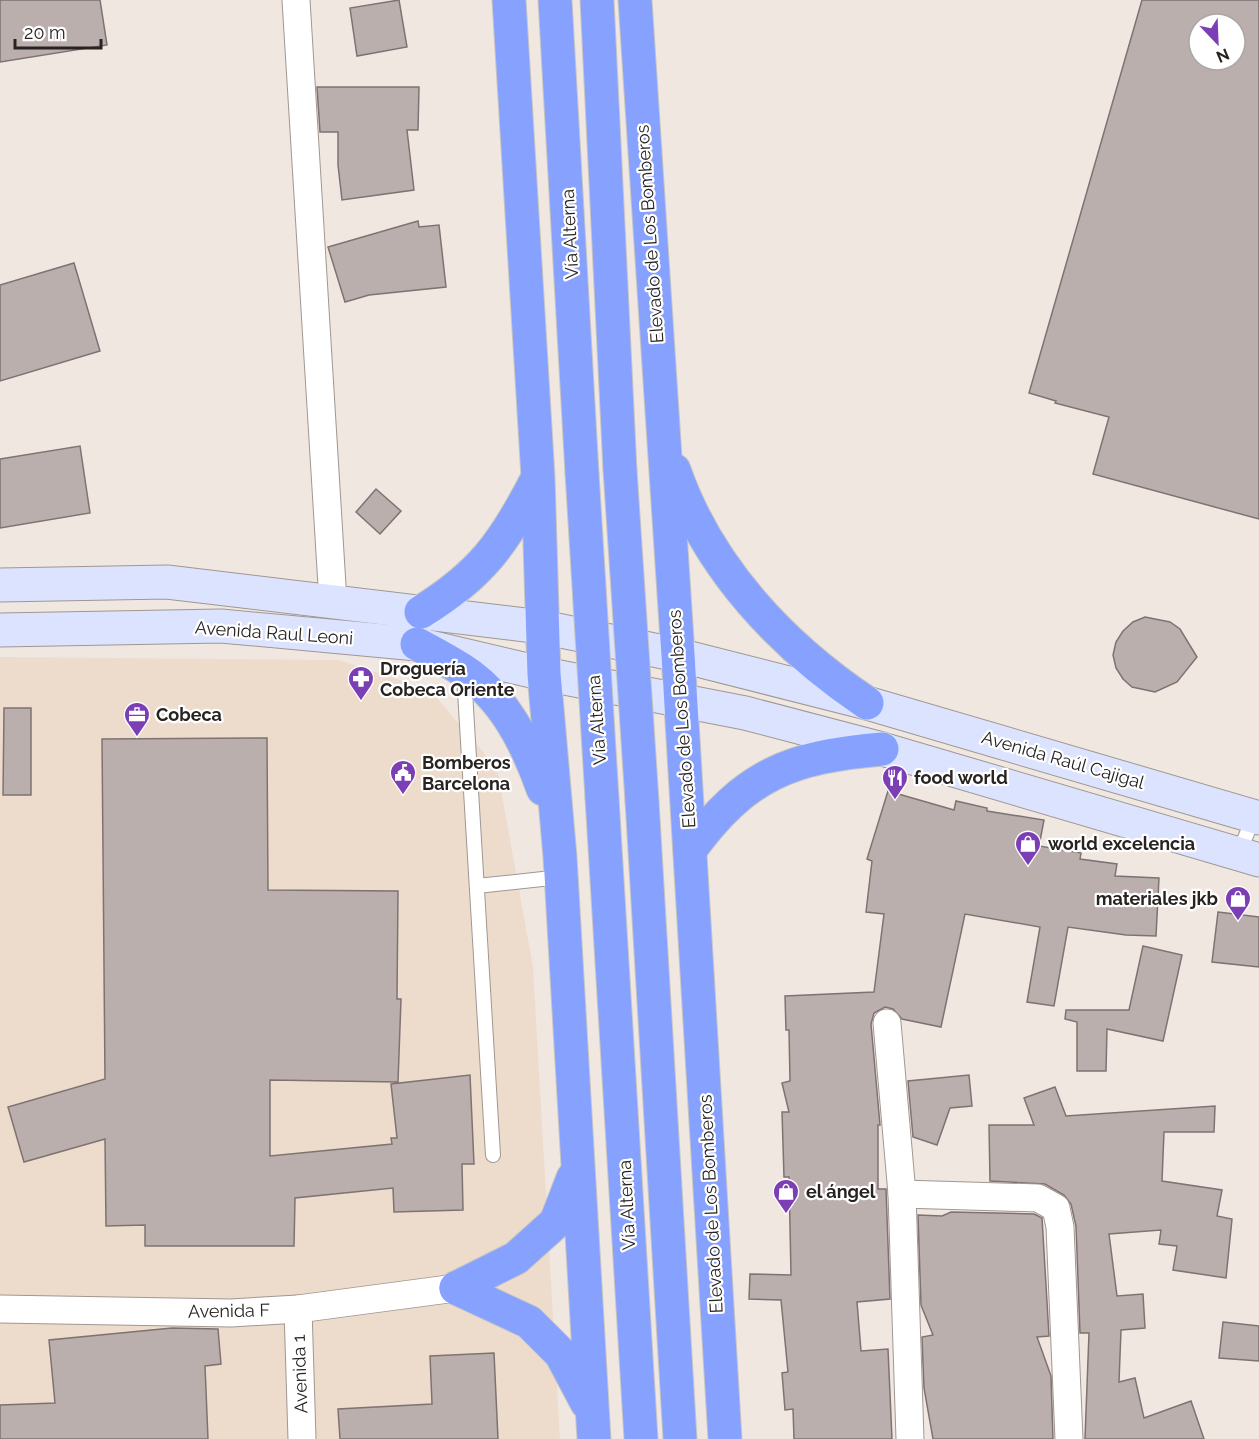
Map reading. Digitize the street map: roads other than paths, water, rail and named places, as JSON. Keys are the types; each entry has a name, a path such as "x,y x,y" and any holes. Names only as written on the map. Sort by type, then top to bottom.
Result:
{"highway":[{"path":"509,0 538,477 544,674 560,867 593,1426"},
{"name":"Vía Alterna","path":"555,0 641,1439"},
{"path":"597,0 620,470 680,1439"},
{"name":"Elevado de Los Bomberos","path":"635,0 681,701 725,1439"},
{"path":"664,439 690,508 730,575 782,636 830,677 867,703"},
{"path":"421,612 448,595 474,574 495,550 514,524 538,477"},
{"path":"417,644 464,670 502,706 530,751 547,801 560,867"},
{"path":"690,850 711,821 737,796 766,776 834,753 882,749"},
{"path":"456,1287 516,1258 556,1222 577,1168"},
{"path":"456,1287 529,1322 561,1354 593,1426"}],"main road":[{"name":"Avenida Raul Leoni","path":"0,585 166,582 542,627 678,655"},
{"name":"Avenida Raul Leoni","path":"0,630 221,626 417,644 544,674 746,713 882,749 1249,857"},
{"name":"Avenida Raúl Cajigal","path":"678,655 867,703 1258,813"}],"street":[{"path":"296,0 333,602"},
{"path":"887,1023 902,1194 910,1439"},
{"path":"902,1194 1038,1198 1056,1208 1060,1227 1069,1439"},
{"name":"Avenida F","path":"0,1309 231,1313 298,1309 456,1287"},
{"name":"Avenida 1","path":"298,1309 302,1439"}],"lane":[{"path":"464,670 493,1155"},
{"path":"1249,857 1258,813"},
{"path":"477,886 560,867"}],"place":[{"name":"Droguería Cobeca Oriente","path":"361,702"},
{"name":"Cobeca","path":"137,738"},
{"name":"Bomberos Barcelona","path":"403,796"},
{"name":"food world","path":"895,801"},
{"name":"world excelencia","path":"1028,867"},
{"name":"materiales jkb","path":"1238,922"},
{"name":"el ángel","path":"786,1215"}]}
